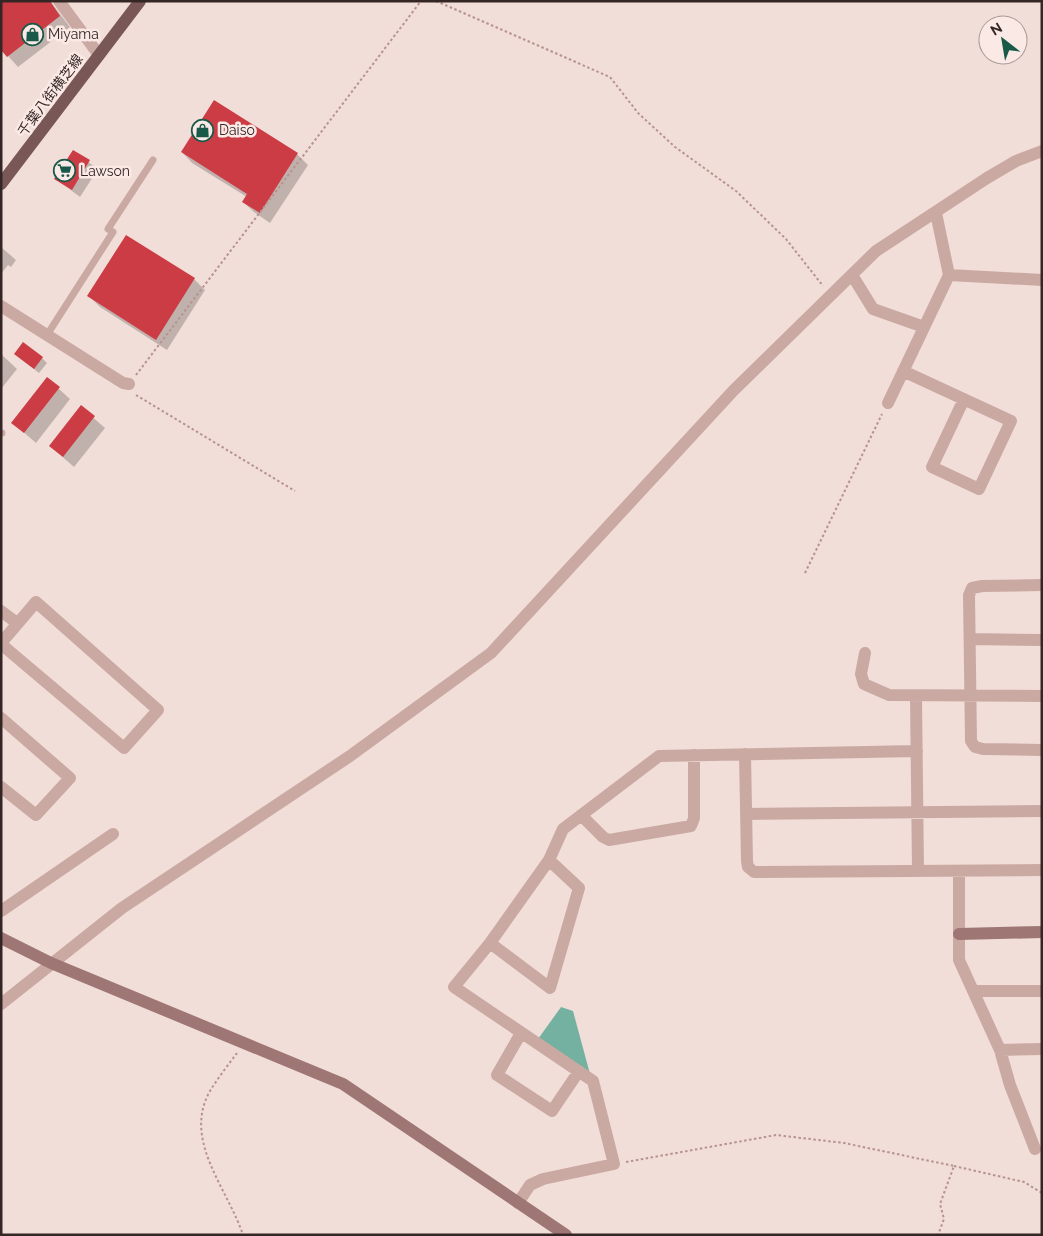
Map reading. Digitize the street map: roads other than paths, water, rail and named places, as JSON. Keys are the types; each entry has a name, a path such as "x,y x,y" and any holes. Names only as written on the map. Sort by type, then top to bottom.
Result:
{"main road":[{"name":"千葉八街横芝線","path":"1,184 140,1"}],"street":[{"path":"59,1 99,55"},
{"path":"1,1004 36,979 51,963 122,908 350,756 491,653 726,398 876,251 1009,166 1042,151"},
{"path":"888,403 949,274 936,213"},
{"path":"949,274 1042,280"},
{"path":"852,275 873,308 924,327"},
{"path":"1,306 123,383 129,384"},
{"path":"903,371 964,399 1011,421 979,489 932,467 964,399"},
{"path":"1042,585 972,588 969,595 971,741 975,747 1042,750"},
{"path":"36,602 158,710 124,748 1,644 16,624 36,602"},
{"path":"1,611 16,624"},
{"path":"970,639 1042,640"},
{"path":"866,654 861,674 864,684 889,695 916,697 1042,696"},
{"path":"916,697 918,871"},
{"path":"1,718 70,778 36,815 1,787"},
{"path":"518,1202 530,1185 543,1179 614,1164 594,1080 454,987 490,943 549,860 563,828 659,756 917,752"},
{"path":"746,754 747,861 748,867 754,872 1042,870"},
{"path":"582,815 603,837 609,840 692,826 694,818 694,755"},
{"path":"746,814 1042,811"},
{"path":"1,911 113,834"},
{"path":"490,943 550,988 579,888 549,860"},
{"path":"959,871 959,960 1000,1050 1010,1085 1035,1149"},
{"path":"959,934 1042,932"},
{"path":"1,938 51,963 343,1084 566,1235"},
{"path":"973,991 1042,991"},
{"path":"521,1033 497,1075 552,1111 579,1071"},
{"path":"1000,1050 1042,1049"}],"lane":[{"path":"47,335 113,232 108,229 152,160"}],"water":[{"path":"561,1007 573,1011 590,1074 538,1039"}],"place":[{"name":"Miyama","path":"32,34"},
{"name":"Daiso","path":"203,130"},
{"name":"Lawson","path":"64,171"}]}
